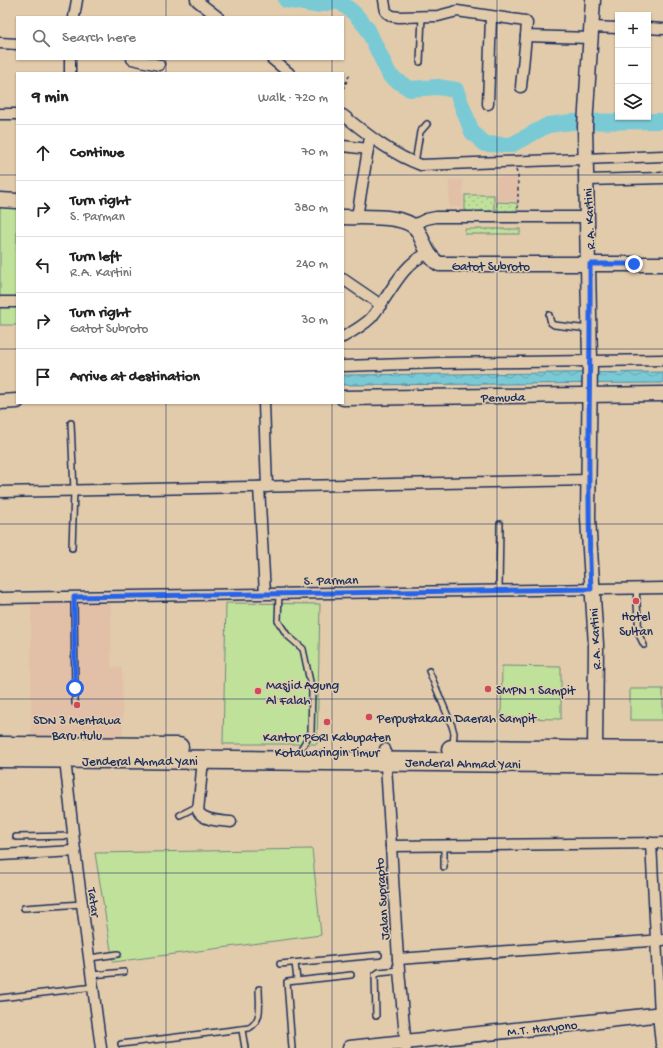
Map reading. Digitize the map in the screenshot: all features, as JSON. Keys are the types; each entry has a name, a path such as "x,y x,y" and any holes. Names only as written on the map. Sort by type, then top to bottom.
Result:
{"highway":[{"name":"Jenderal Ahmad Yani","path":"0,746 301,749 385,755 663,764"},
{"name":"Jenderal Ahmad Yani","path":"0,758 65,760 203,760 385,755 452,749 663,751"}],"street":[{"path":"74,16 77,0"},
{"path":"196,0 217,16"},
{"path":"384,0 386,12 392,16 441,15 457,11 525,21 526,36 521,87"},
{"name":"R.A. Kartini","path":"593,0 585,126 590,264 588,518 591,589 596,645 594,750"},
{"path":"488,104 491,17"},
{"path":"526,36 591,32 615,28"},
{"path":"651,28 663,29"},
{"path":"0,43 16,44"},
{"path":"70,60 70,72"},
{"path":"136,60 159,65"},
{"path":"273,60 289,72"},
{"path":"0,114 16,114"},
{"path":"344,116 370,137 404,158 415,163 432,166 663,156"},
{"path":"357,217 370,137"},
{"path":"344,146 368,149"},
{"path":"586,180 663,178"},
{"path":"0,200 16,200"},
{"path":"344,217 398,220 414,225 428,254 419,258 409,266 369,319 344,337"},
{"path":"414,225 426,218 436,217 588,217"},
{"name":"Gatot Subroto","path":"428,254 439,264 447,265 663,264"},
{"path":"344,280 381,305"},
{"path":"0,302 16,302"},
{"path":"344,366 663,360"},
{"name":"Pemuda","path":"344,398 590,392 663,394"},
{"path":"0,402 16,401"},
{"path":"264,404 263,487 265,593"},
{"path":"0,492 588,480"},
{"name":"S. Parman","path":"0,598 663,588"},
{"name":"Jalan Suprapto","path":"385,755 405,1045"},
{"name":"Tatar","path":"65,760 73,836 101,1048"},
{"path":"203,760 199,806 200,814 207,818 231,822"},
{"path":"651,843 659,941 663,1044"},
{"path":"391,846 663,843"},
{"path":"0,855 75,851"},
{"path":"398,959 659,941"},
{"name":"M.T. Haryono","path":"350,1048 405,1045 661,1014"}],"lane":[{"path":"420,62 422,16"},
{"path":"415,163 420,132 427,124"},
{"path":"549,315 551,324 590,329"},
{"path":"71,423 74,491 72,548"},
{"path":"499,590 500,524"},
{"path":"636,588 639,635 644,645"},
{"path":"279,593 278,621 287,635 303,649 312,690 311,732 301,749"},
{"path":"74,597 75,703"},
{"path":"429,671 452,726 454,733 452,749"},
{"path":"180,814 199,806"},
{"path":"16,837 73,836"},
{"path":"444,846 444,868"},
{"path":"24,908 82,904"},
{"path":"90,958 118,954"},
{"path":"280,964 379,955"},
{"path":"295,963 297,980"},
{"path":"376,1016 375,975 378,972 399,970"},
{"path":"92,975 124,972"},
{"path":"292,1048 287,985 289,981 351,975"},
{"path":"0,998 94,987"},
{"path":"121,1044 242,1030 256,1024 258,1021 259,989"},
{"path":"242,1030 245,1048"},
{"path":"139,1042 140,1048"}],"path":[{"path":"344,87 350,74"},
{"path":"514,165 518,176 517,213"}],"shaded area":[{"path":"496,177 518,177 518,201 496,201"},
{"path":"449,180 463,180 463,207 449,207"},
{"name":"SDN 3 Mentawa Baru Hulu","path":"31,603 111,603 111,667 122,668 123,744 31,742"}],"green space":[{"path":"465,195 494,195 494,212 465,212"},
{"path":"497,202 517,203 517,212 496,212"},
{"path":"0,204 16,204 16,325 0,325"},
{"path":"465,229 520,229 520,234 465,234"},
{"path":"226,603 320,604 317,744 223,744"},
{"path":"502,666 561,667 561,719 501,718"},
{"path":"630,689 663,689 663,720 630,720"},
{"path":"312,849 321,935 113,962 95,853"}],"water":[{"path":"663,372 663,383 344,385 344,375"}],"waterway":[{"path":"286,0 315,5 339,1 354,13 367,28 390,76 410,89 438,87 456,90 472,132 485,144 511,145 548,125 572,122 663,121"}],"place":[{"name":"Hotel Sultan","path":"636,601"},
{"name":"SMPN 1 Sampit","path":"488,689"},
{"name":"Masjid Agung Al Falah","path":"258,691"},
{"name":"SDN 3 Mentawa Baru Hulu","path":"77,705"},
{"name":"Perpustakaan Daerah Sampit","path":"369,717"},
{"name":"Kantor PGRI Kabupaten Kotawaringin Timur","path":"327,722"}],"route":[{"path":"75,688 74,597 373,591 591,589 588,518 590,264 634,264"}]}
